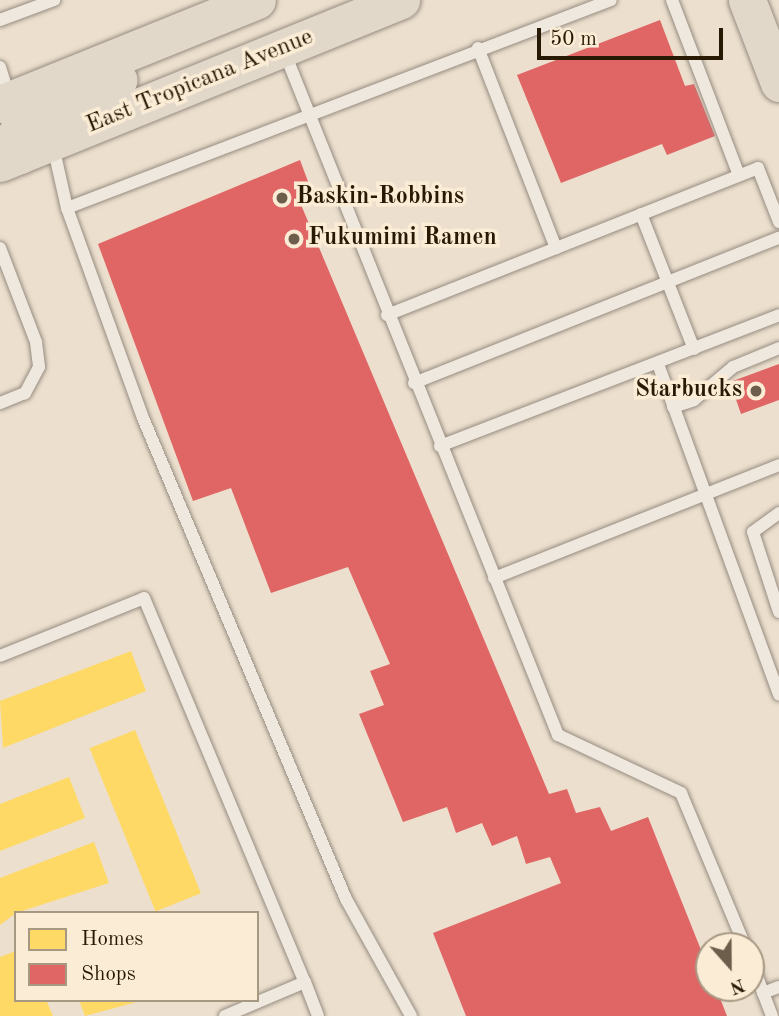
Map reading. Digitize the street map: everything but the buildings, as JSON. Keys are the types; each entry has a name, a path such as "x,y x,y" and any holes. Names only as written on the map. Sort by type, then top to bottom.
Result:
{"main road":[{"name":"East Tropicana Avenue","path":"24,154 401,0"},
{"path":"747,0 779,83"},
{"path":"2,96 247,5"},
{"path":"24,154 16,134 30,122 152,63 247,5"}],"lane":[{"path":"0,20 54,0"},
{"path":"68,208 478,48 611,0"},
{"path":"672,0 740,175"},
{"path":"283,48 414,383 558,734 681,793 739,932"},
{"path":"478,48 556,248"},
{"path":"24,154 68,208 143,418 227,622 346,899 411,1016"},
{"path":"387,315 758,168 779,222"},
{"path":"641,214 694,349"},
{"path":"414,383 779,237"},
{"path":"0,248 37,342 39,367 25,393 0,403"},
{"path":"440,446 779,315"},
{"path":"673,407 694,400 733,367 779,348"},
{"path":"658,364 779,695"},
{"path":"494,578 779,465"},
{"path":"779,513 753,532 779,612"},
{"path":"0,656 144,598 318,1016"},
{"path":"259,1002 305,982"},
{"path":"765,998 772,1016"},
{"path":"225,1016 258,1002"}],"place":[{"name":"Baskin-Robbins","path":"282,198"},
{"name":"Fukumimi Ramen","path":"294,239"},
{"name":"Starbucks","path":"756,391"}]}
